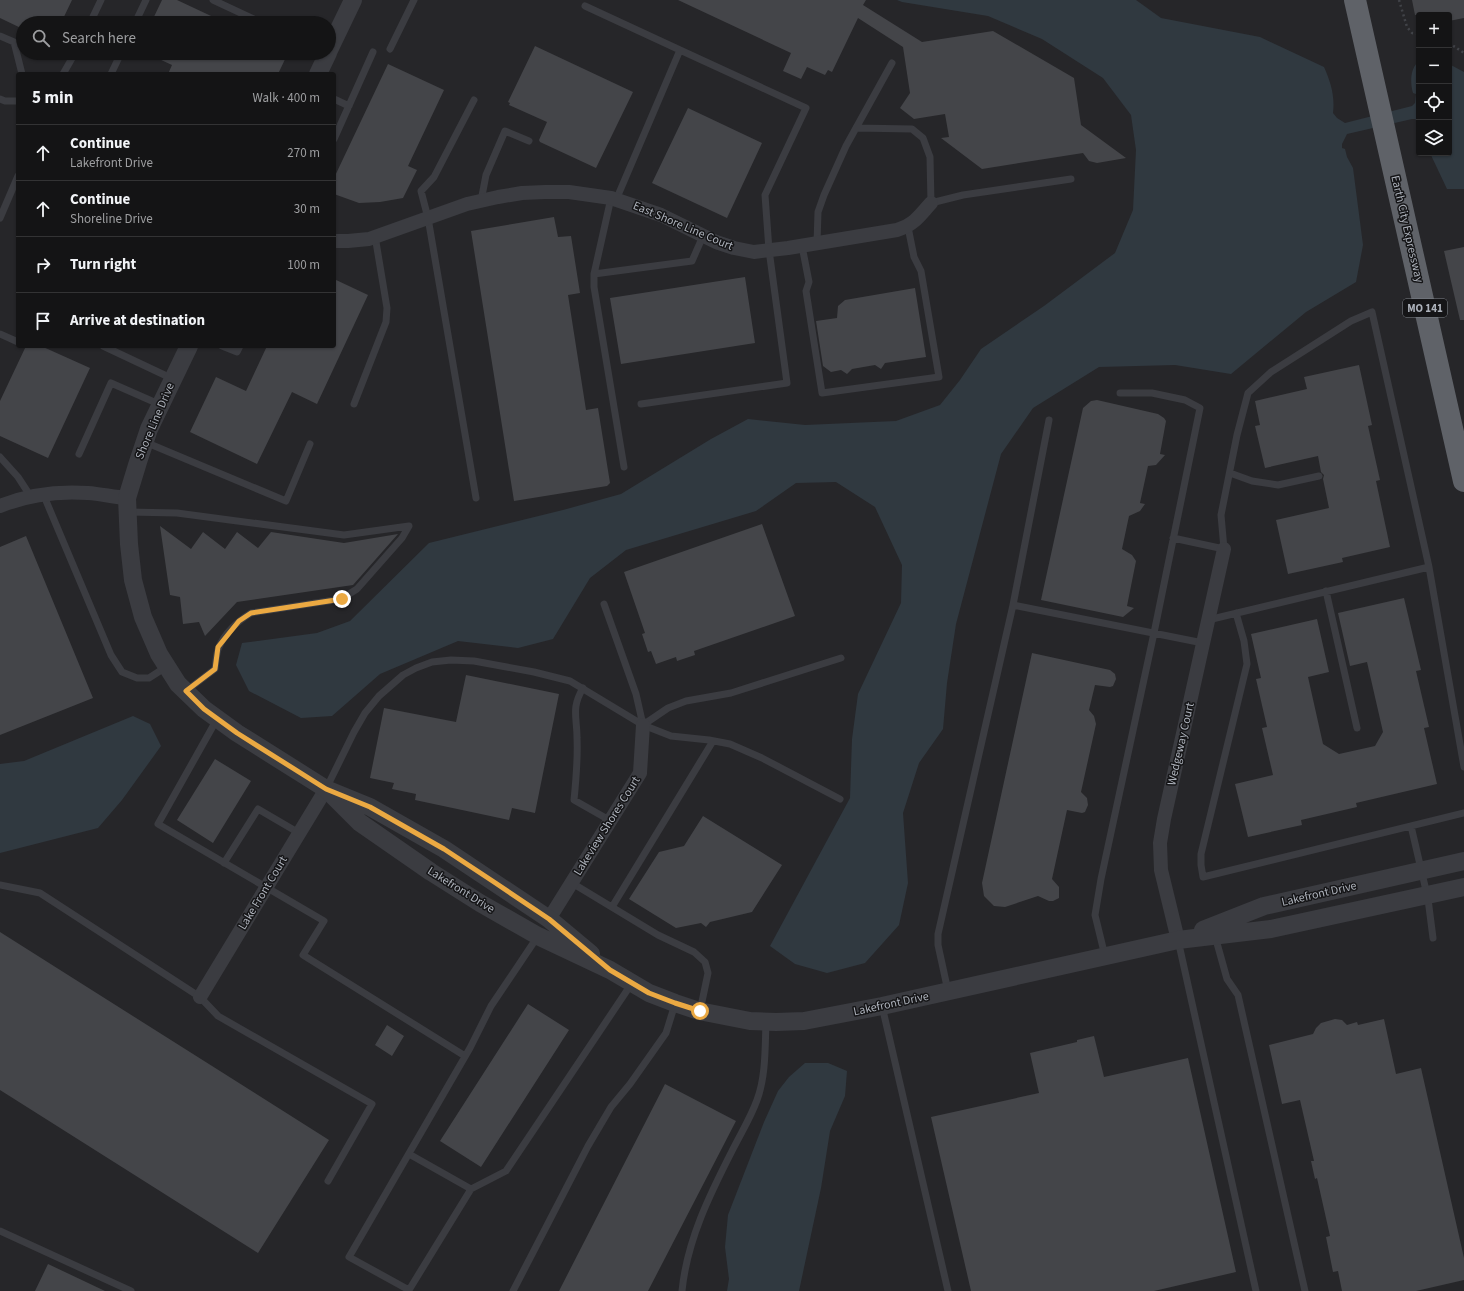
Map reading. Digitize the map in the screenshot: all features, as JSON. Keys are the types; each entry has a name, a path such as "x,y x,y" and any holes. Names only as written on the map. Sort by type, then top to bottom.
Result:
{"highway":[{"name":"Earth City Expressway","path":"1355,0 1464,481"}],"street":[{"path":"336,35 353,0"},
{"path":"319,72 324,60"},
{"name":"East Shore Line Court","path":"336,240 348,241 369,239 467,204 522,193 545,192 569,192 613,199 661,215 703,236 734,248 754,252 802,246 908,227"},
{"path":"908,227 931,203"},
{"name":"Shore Line Drive","path":"166,666 158,654 143,617 133,580 129,544 128,505 138,462 145,442 188,348"},
{"path":"0,506 37,496 87,493 128,505"},
{"name":"Wedgeway Court","path":"1178,940 1161,870 1160,843 1224,549"},
{"name":"Lakefront Drive","path":"166,666 178,684 204,709 237,733 326,789 370,807 444,849 549,919 610,970"},
{"name":"Lakeview Shores Court","path":"549,919 640,773 642,725"},
{"name":"Lakefront Drive","path":"326,789 360,822 379,836 480,903 538,936 610,970 649,993 700,1011 750,1021 804,1021 948,992 1178,940 1270,929 1464,886"},
{"name":"Lake Front Court","path":"200,997 326,789"},
{"name":"Lakefront Drive","path":"1178,940 1264,906 1464,861"}],"lane":[{"path":"93,16 101,0"},
{"path":"138,16 146,0"},
{"path":"213,0 247,16"},
{"path":"390,49 414,0"},
{"path":"585,6 806,108 765,195 769,250 787,383 642,404"},
{"path":"0,36 14,42 16,50"},
{"path":"624,468 594,274 613,199 680,50"},
{"path":"336,135 373,52"},
{"path":"18,60 22,72"},
{"path":"65,72 72,60"},
{"path":"112,72 118,60"},
{"path":"817,243 818,212 846,146 892,63"},
{"path":"0,99 16,102"},
{"path":"336,100 349,106"},
{"path":"474,100 434,177 421,191 428,218 476,498"},
{"path":"856,128 912,129 923,138 930,157 931,203 964,196 1071,179"},
{"path":"481,201 486,175 505,131 529,141"},
{"path":"0,218 16,181"},
{"path":"802,246 808,282 806,291 822,392 939,377 921,271 914,257 908,227"},
{"path":"354,404 386,322 387,308 375,236"},
{"path":"594,274 692,261 703,236"},
{"path":"1173,538 1224,549 1221,515 1237,435 1248,393 1271,372 1350,321 1372,312 1429,566 1464,768"},
{"path":"0,334 16,341"},
{"path":"107,348 173,379"},
{"path":"227,348 237,352 239,348"},
{"path":"79,454 111,383 161,405"},
{"path":"1105,956 1095,914 1101,879 1154,633 1200,408 1184,400 1152,392 1120,392"},
{"path":"948,992 938,945 938,934 1014,605 1049,420"},
{"path":"145,442 286,501 310,444"},
{"path":"0,457 37,496 111,655 122,672 137,678 149,678 166,666"},
{"path":"1230,473 1252,481 1278,485 1319,476"},
{"path":"128,505 344,535 409,526 402,538 357,589 342,599 251,613 239,621 218,647 215,669 186,691"},
{"path":"1208,620 1429,566"},
{"path":"1326,591 1357,728"},
{"path":"604,604 636,694 642,725"},
{"path":"1014,605 1203,643"},
{"path":"1236,613 1244,641 1247,664 1202,854 1201,865 1203,877 1464,813"},
{"path":"642,725 668,708 686,701 731,693 841,658"},
{"path":"326,789 354,732 365,713 378,696 404,675 416,668 432,662 451,660 474,661 534,672 570,681 642,725 671,736 730,744 753,754 840,799"},
{"path":"583,688 577,697 575,717 577,737 574,800 611,821"},
{"path":"217,719 158,824 324,921 303,955 465,1056"},
{"path":"612,907 714,741"},
{"path":"224,863 258,809 299,833"},
{"path":"1411,826 1426,895 1433,938"},
{"path":"572,883 658,935 694,952 705,962 708,973 700,1011"},
{"path":"0,885 40,893 200,997 218,1016 372,1104 328,1181"},
{"path":"1215,935 1227,979 1238,995 1306,1291"},
{"path":"538,936 491,1006 465,1056 349,1257 409,1290 471,1189 506,1171 632,983"},
{"path":"1178,940 1256,1291"},
{"path":"513,1291 588,1146 611,1107 630,1084 666,1033 675,1003"},
{"path":"882,1006 948,1291"},
{"path":"682,1291 684,1273 698,1224 757,1100 765,1050 766,1022"},
{"path":"409,1154 471,1189"},
{"path":"0,1231 130,1291"}],"path":[{"path":"1399,0 1407,27 1412,33 1416,34"},
{"path":"1452,45 1464,53"}],"shaded area":[{"path":"0,0 1464,0 1464,1291 0,1291"},
{"path":"897,0 1136,0 1161,18 1260,37 1324,67 1332,90 1333,113 1337,118 1345,123 1412,106 1415,103 1416,94 1416,120 1412,119 1347,134 1342,144 1342,148 1345,149 1347,157 1353,168 1363,245 1356,282 1306,312 1231,374 1175,365 1099,367 1033,408 1001,454 956,624 947,683 943,729 919,763 903,813 908,883 899,925 865,963 827,973 795,964 770,946 850,798 852,739 858,694 901,603 902,565 875,507 836,482 796,483 756,511 626,550 590,578 553,639 518,648 458,641 380,674 332,716 301,718 249,691 236,665 242,643 317,633 350,621 429,543 621,494 711,439 748,419 805,425 896,421 940,405 960,380 981,349 1044,306 1115,253 1133,210 1136,150 1131,115 1103,78 1042,39 988,16"},
{"path":"1416,64 1416,94 1413,93 1411,85 1412,72"},
{"path":"1452,66 1464,72 1464,189 1447,189 1431,156 1452,156"},
{"path":"133,716 150,724 161,746 122,800 98,828 0,853 0,764 24,761"},
{"path":"805,1063 828,1063 847,1071 845,1096 830,1131 821,1188 799,1291 727,1291 729,1279 725,1247 728,1215 764,1122 778,1091 789,1077"}],"building":[{"path":"0,0 72,0 64,16 16,16 16,26 0,18"},
{"path":"162,0 177,0 211,16 154,16"},
{"path":"678,0 866,0 863,5 922,42 993,31 1074,78 1081,125 1126,158 1097,163 1089,161 1083,153 982,169 941,138 949,137 945,114 914,119 900,108 910,93 903,47 858,18 832,72 828,70 825,75 807,67 801,79 783,71 791,53"},
{"path":"1412,0 1464,0 1464,18 1452,20 1452,12 1416,12 1415,15"},
{"path":"535,46 633,92 596,168 540,142 539,140 547,122 509,105 510,103 508,102"},
{"path":"161,60 285,60 279,72 169,72 172,65"},
{"path":"388,64 444,90 408,166 417,170 403,198 380,202 359,203 336,195 336,174"},
{"path":"688,108 762,143 727,218 652,183"},
{"path":"554,217 558,237 571,236 580,293 568,295 586,410 598,408 610,483 607,486 514,501 471,231"},
{"path":"1464,247 1464,320 1460,320 1444,251"},
{"path":"745,277 755,343 621,364 610,298"},
{"path":"336,280 368,295 317,404 292,392 257,464 190,432 216,377 246,391 266,348 336,348"},
{"path":"915,288 926,357 885,363 881,369 875,365 852,369 847,374 841,370 831,372 823,366 816,321 837,318 838,306 845,300"},
{"path":"25,348 45,348 90,368 48,458 0,436 0,401"},
{"path":"1359,365 1372,425 1368,426 1380,480 1376,481 1390,547 1342,558 1343,562 1288,574 1276,520 1329,508 1323,479 1324,475 1321,472 1318,456 1265,468 1255,426 1260,425 1255,401 1307,389 1304,377"},
{"path":"1097,400 1158,414 1166,421 1160,454 1165,455 1156,465 1148,466 1140,503 1145,504 1140,511 1129,516 1122,549 1132,555 1136,561 1127,606 1134,608 1123,617 1041,600 1083,408 1091,401"},
{"path":"762,524 795,616 694,651 695,655 677,661 676,657 656,664 651,651 648,652 642,634 645,633 624,572"},
{"path":"160,526 191,549 203,532 225,549 237,532 258,548 271,532 344,543 398,534 353,585 237,602 205,636 199,622 183,624 180,597 170,595"},
{"path":"26,536 93,698 0,735 0,547"},
{"path":"1404,598 1421,670 1416,671 1429,727 1424,728 1437,784 1356,803 1357,807 1301,820 1302,825 1248,837 1235,784 1273,775 1262,728 1267,727 1256,679 1261,678 1251,634 1317,619 1329,672 1308,677 1323,744 1339,754 1375,746 1383,732 1367,662 1350,666 1338,613"},
{"path":"1032,653 1110,670 1115,674 1116,679 1113,686 1110,687 1095,685 1089,710 1094,716 1096,724 1081,792 1087,798 1088,805 1085,812 1082,813 1067,810 1052,879 1059,887 1059,898 1049,901 1038,896 1005,907 994,906 984,896 982,883"},
{"path":"466,675 559,694 535,813 512,808 509,820 415,800 416,794 392,789 394,783 370,778 384,708 456,722"},
{"path":"215,759 251,781 213,843 177,820"},
{"path":"703,816 782,865 752,912 710,922 706,927 701,923 676,928 629,899 659,852 684,846"},
{"path":"0,932 329,1140 258,1253 0,1090"},
{"path":"528,1004 569,1030 481,1167 440,1141"},
{"path":"1335,1019 1342,1020 1347,1025 1357,1022 1358,1025 1384,1019 1396,1074 1421,1068 1464,1258 1464,1280 1416,1291 1342,1291 1338,1271 1333,1272 1326,1237 1330,1236 1317,1178 1315,1179 1311,1161 1314,1161 1300,1100 1282,1104 1269,1045 1313,1034 1321,1023"},
{"path":"387,1025 404,1036 392,1056 375,1045"},
{"path":"1094,1036 1104,1077 1188,1058 1236,1272 1154,1291 971,1291 931,1117 1039,1093 1030,1053 1077,1042 1077,1040"},
{"path":"665,1084 736,1121 648,1291 559,1291"},
{"path":"48,1264 105,1291 35,1291"}],"route":[{"path":"342,599 251,613 239,621 218,647 215,669 186,691 204,709 237,733 326,789 370,807 444,849 549,919 610,970 649,993 700,1011"}]}
